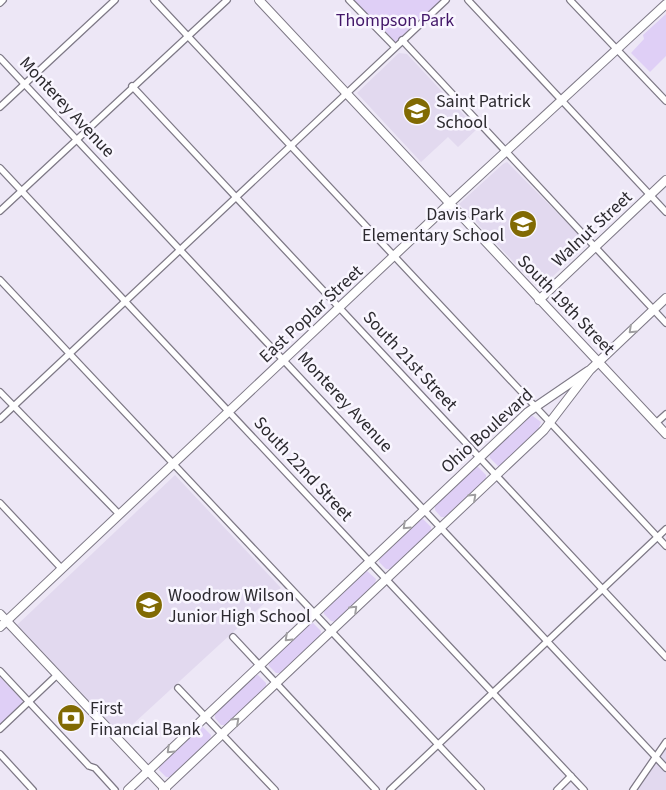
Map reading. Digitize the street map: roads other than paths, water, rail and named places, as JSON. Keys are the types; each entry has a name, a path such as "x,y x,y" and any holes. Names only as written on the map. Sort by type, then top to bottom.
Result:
{"street":[{"path":"0,3 3,0"},
{"path":"0,108 115,0"},
{"path":"154,0 536,405 666,546"},
{"path":"0,211 226,0"},
{"name":"South 19th Street","path":"259,0 666,434"},
{"path":"348,0 394,47"},
{"path":"0,419 446,0"},
{"path":"468,0 666,212"},
{"path":"570,0 666,101"},
{"name":"East Poplar Street","path":"0,627 450,203 666,4"},
{"path":"402,40 666,324"},
{"name":"Monterey Avenue","path":"0,58 666,768"},
{"name":"South 21st Street","path":"132,86 666,657"},
{"name":"South 22nd Street","path":"0,168 584,790"},
{"name":"Walnut Street","path":"539,300 666,180"},
{"path":"0,280 481,790"},
{"path":"590,370 666,298"},
{"name":"Ohio Boulevard","path":"128,790 536,405 590,370"},
{"name":"Ohio Boulevard","path":"165,789 497,475 551,421 590,370"},
{"path":"0,392 119,514"},
{"path":"656,423 666,414"},
{"path":"0,503 62,569"},
{"path":"390,790 666,529"},
{"path":"0,614 165,789"},
{"path":"233,637 376,790"},
{"path":"0,671 89,766 95,768 115,790"},
{"path":"0,729 58,675"},
{"path":"178,688 275,790"},
{"path":"632,790 666,742"},
{"path":"0,754 34,790"},
{"path":"557,790 571,776"}],"place":[{"name":"Saint Patrick School","path":"417,111"},
{"name":"Davis Park Elementary School","path":"523,224"},
{"name":"Woodrow Wilson Junior High School","path":"149,605"},
{"name":"First Financial Bank","path":"71,718"}],"park label":[{"name":"Thompson Park","path":"395,20"}]}
